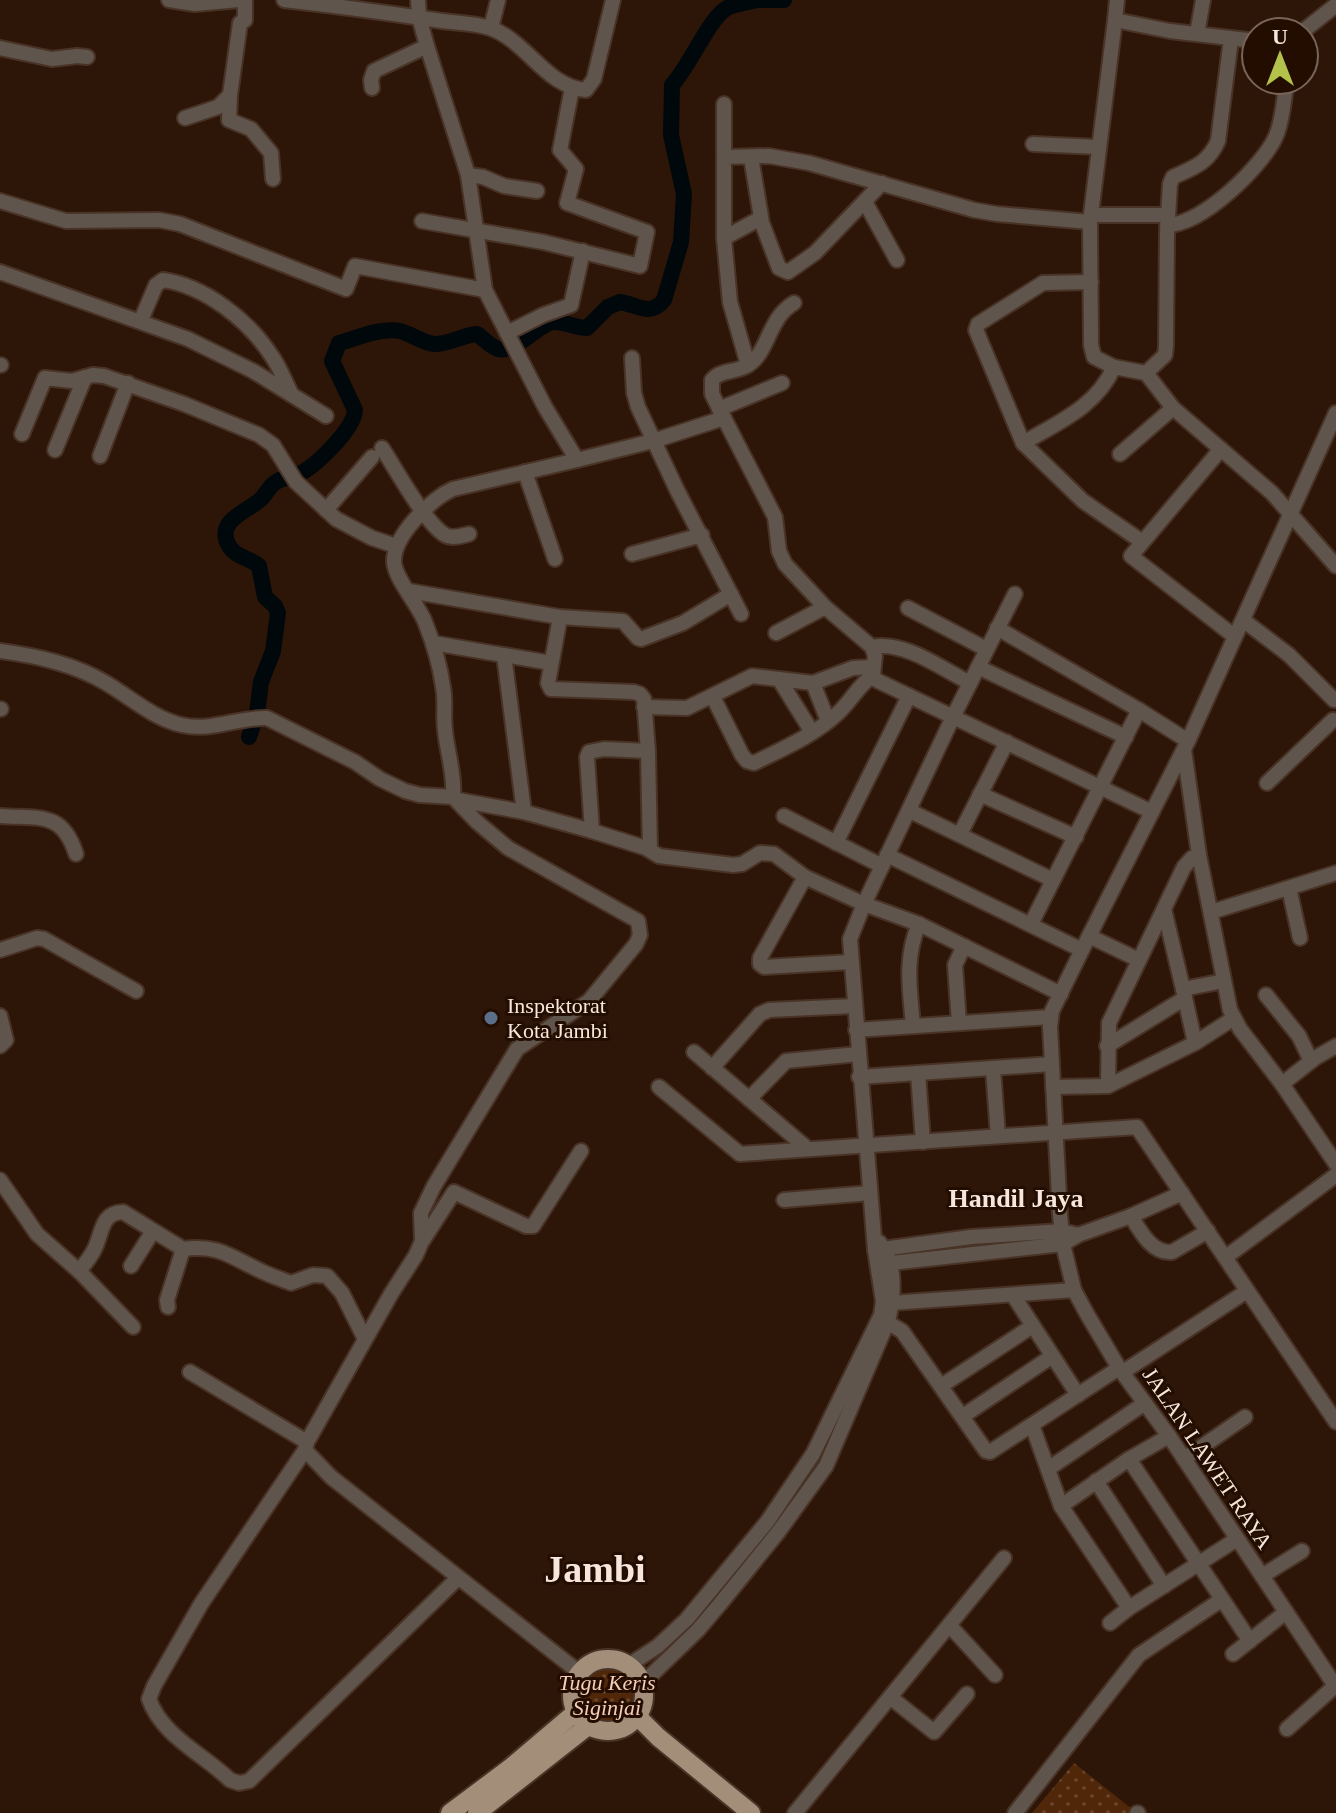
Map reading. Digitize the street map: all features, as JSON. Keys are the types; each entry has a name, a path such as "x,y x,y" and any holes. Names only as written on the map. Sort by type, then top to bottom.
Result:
{"main road":[{"path":"608,1659 629,1665 643,1683 644,1706 638,1717 620,1730 598,1730 582,1719 572,1690 580,1673 588,1665 608,1659"},
{"path":"638,1717 751,1813"},
{"path":"450,1813 582,1719"},
{"path":"477,1813 582,1719"}],"street":[{"path":"169,0 195,4 242,0 245,20 240,23 229,120 251,129 271,153 273,179"},
{"path":"284,0 491,28 556,80 572,88 586,90 590,87 613,0"},
{"path":"418,0 427,46 468,175 485,290 577,460"},
{"path":"491,28 498,0"},
{"path":"1117,0 1090,218 1091,345 1094,357 1114,367 1146,373 1173,408 1272,493 1336,566"},
{"path":"1197,34 1203,0"},
{"path":"1320,18 1336,5"},
{"path":"1115,20 1240,40"},
{"path":"1146,373 1165,355 1168,220 1173,177 1201,165 1211,156 1218,141 1231,39"},
{"path":"372,88 374,71 427,46"},
{"path":"0,48 52,59 87,57"},
{"path":"422,221 543,242 638,267 648,234 645,230 567,203 576,169 560,150 572,88"},
{"path":"185,118 218,107 230,95"},
{"path":"724,157 769,156 809,163 997,214 1189,221 1222,198 1263,154 1276,136 1284,96"},
{"path":"724,104 724,238 730,302 748,365"},
{"path":"1033,144 1098,147"},
{"path":"751,157 761,218 779,268 788,272 815,253 882,183"},
{"path":"468,175 483,177 504,186 537,191"},
{"path":"0,201 66,221 159,220 180,224 346,289 355,266 485,290"},
{"path":"865,202 897,260"},
{"path":"724,238 761,218"},
{"path":"508,335 543,315 571,305 583,251"},
{"path":"0,272 188,339 253,371 326,416"},
{"path":"141,320 156,285 163,280 222,305 270,352 292,395"},
{"path":"1091,282 1043,283 976,327 1023,443 1083,501 1141,541"},
{"path":"794,303 776,319 756,357 748,365 717,375 712,380 712,394 721,414 775,517 779,551 785,564 825,607 872,647 876,680 1152,812"},
{"path":"253,371 270,352"},
{"path":"632,358 634,393 653,441 741,614"},
{"path":"1023,443 1084,407 1100,393 1114,367"},
{"path":"22,434 45,378 72,381 98,375 128,383 259,435 273,445 296,482 326,510 350,528 396,546"},
{"path":"55,450 85,377"},
{"path":"100,456 128,383"},
{"path":"422,1241 421,1213 434,1186 517,1049 589,1001 636,944 640,927 631,915 508,848 477,822 456,798 444,728 444,688 423,617 395,570 396,546 423,511 453,489 653,441 721,414 782,383"},
{"path":"1120,454 1173,408"},
{"path":"856,1030 1051,1017 1085,943 1186,746 1336,413"},
{"path":"1221,449 1131,556 1234,636"},
{"path":"326,510 377,453 446,536 469,534"},
{"path":"525,472 555,559"},
{"path":"632,554 702,535"},
{"path":"409,591 560,617 623,621 641,639 683,623 731,594"},
{"path":"629,1665 658,1646 687,1619 710,1595 767,1522 813,1454 891,1303 870,1193 850,939 953,717 1015,594"},
{"path":"776,633 825,607"},
{"path":"908,608 986,649"},
{"path":"560,617 548,683 551,689 634,692 644,699 650,850"},
{"path":"1243,620 1289,655 1335,699 1335,724 1267,783"},
{"path":"997,628 1139,710 1186,746 1199,855 1234,1018 1336,1164"},
{"path":"433,643 551,663"},
{"path":"872,647 883,644 907,651 970,683"},
{"path":"0,651 37,656 100,679 177,725 206,728 260,718 355,762 380,779 420,795 456,798 524,812 592,831 650,850 659,856 733,865 742,864 765,852 774,854 805,877 864,904 919,924 1061,994"},
{"path":"504,655 524,812"},
{"path":"978,667 1126,737"},
{"path":"644,707 687,708 752,676 813,683 853,668 873,671"},
{"path":"713,697 742,755 754,763 828,721 873,671"},
{"path":"779,679 812,732"},
{"path":"813,683 828,721"},
{"path":"836,843 909,696"},
{"path":"1031,924 1139,710"},
{"path":"960,834 1007,742"},
{"path":"592,831 589,752 604,749 648,751"},
{"path":"980,794 1076,837"},
{"path":"910,811 1053,880"},
{"path":"0,816 53,820 71,837 76,854"},
{"path":"784,816 836,843 1031,924 1139,960"},
{"path":"1108,1086 1109,1023 1184,867 1199,855"},
{"path":"1211,912 1336,873"},
{"path":"805,877 760,958 760,964 764,967 850,962"},
{"path":"1289,888 1300,938"},
{"path":"1164,909 1195,1043"},
{"path":"913,1026 908,964 911,944 919,924"},
{"path":"0,950 37,938 44,939 136,991"},
{"path":"959,1023 955,965 964,946"},
{"path":"1107,1046 1184,993 1224,981"},
{"path":"1266,995 1299,1036 1311,1061"},
{"path":"712,1068 760,1014 769,1010 854,1006"},
{"path":"0,1016 6,1040 0,1046"},
{"name":"JALAN LAWET RAYA","path":"1051,1017 1062,1238 1074,1290 1121,1370 1169,1436 1336,1687"},
{"path":"1053,1087 1108,1086 1195,1043 1234,1018"},
{"path":"1282,1084 1336,1046"},
{"path":"694,1052 808,1149"},
{"path":"749,1099 786,1061 858,1054"},
{"path":"859,1077 1052,1064"},
{"path":"993,1068 998,1136"},
{"path":"918,1073 923,1142"},
{"path":"659,1087 740,1154 1137,1127 1336,1422"},
{"path":"458,1578 249,1781 239,1783 230,1780 166,1728 154,1712 149,1699 154,1686 201,1604 306,1446 422,1241 454,1192 526,1226 533,1226 581,1151"},
{"path":"1226,1257 1336,1175"},
{"path":"0,1180 37,1234 79,1271 133,1327"},
{"path":"784,1200 870,1193"},
{"path":"880,1252 1078,1235 1182,1193"},
{"path":"79,1271 94,1252 107,1216 123,1212 183,1249 197,1247 224,1251 291,1283 313,1275 327,1276 342,1293 365,1339"},
{"path":"1131,1216 1153,1246 1165,1253 1208,1231"},
{"path":"131,1266 153,1231"},
{"path":"168,1307 167,1300 183,1249"},
{"path":"880,1252 883,1321"},
{"path":"891,1303 1074,1290"},
{"path":"883,1321 902,1331 986,1451 990,1452 1247,1291"},
{"path":"1013,1295 1078,1395"},
{"path":"941,1386 1031,1327"},
{"path":"643,1683 720,1604 826,1466 872,1345"},
{"path":"963,1416 1051,1357"},
{"path":"190,1372 306,1446 323,1471 580,1673"},
{"path":"1048,1469 1145,1403"},
{"path":"1184,1459 1245,1417"},
{"path":"1032,1425 1061,1506 1129,1608"},
{"path":"1061,1506 1129,1459 1169,1436"},
{"path":"1129,1459 1250,1641"},
{"path":"1096,1481 1164,1586"},
{"path":"1110,1623 1237,1539"},
{"path":"1262,1576 1302,1551"},
{"path":"795,1813 1004,1558"},
{"path":"1015,1813 1135,1659 1221,1600"},
{"path":"1233,1654 1286,1612"},
{"path":"950,1626 995,1675"},
{"path":"1287,1729 1336,1687"},
{"path":"890,1697 934,1732 967,1694"}],"green space":[{"name":"Tugu Keris Siginjai","path":"607,1667 626,1675 634,1694 626,1713 607,1721 588,1713 580,1694 588,1675"},
{"path":"1074,1763 1137,1813 1032,1813"}],"waterway":[{"path":"249,737 257,713 261,682 273,651 278,613 265,597 259,566 232,550 226,530 234,518 260,500 274,484 299,474 315,463 348,427 355,410 332,361 339,343 393,330 435,344 477,334 504,350 549,323 587,328 608,307 620,302 649,309 659,305 664,300 681,242 684,194 671,135 672,85 720,13 757,0"},
{"path":"759,0 784,0"}],"place":[{"name":"Inspektorat Kota Jambi","path":"491,1018"}],"district":[{"name":"Handil Jaya","path":"1016,1198"},
{"name":"Jambi","path":"595,1569"}]}
